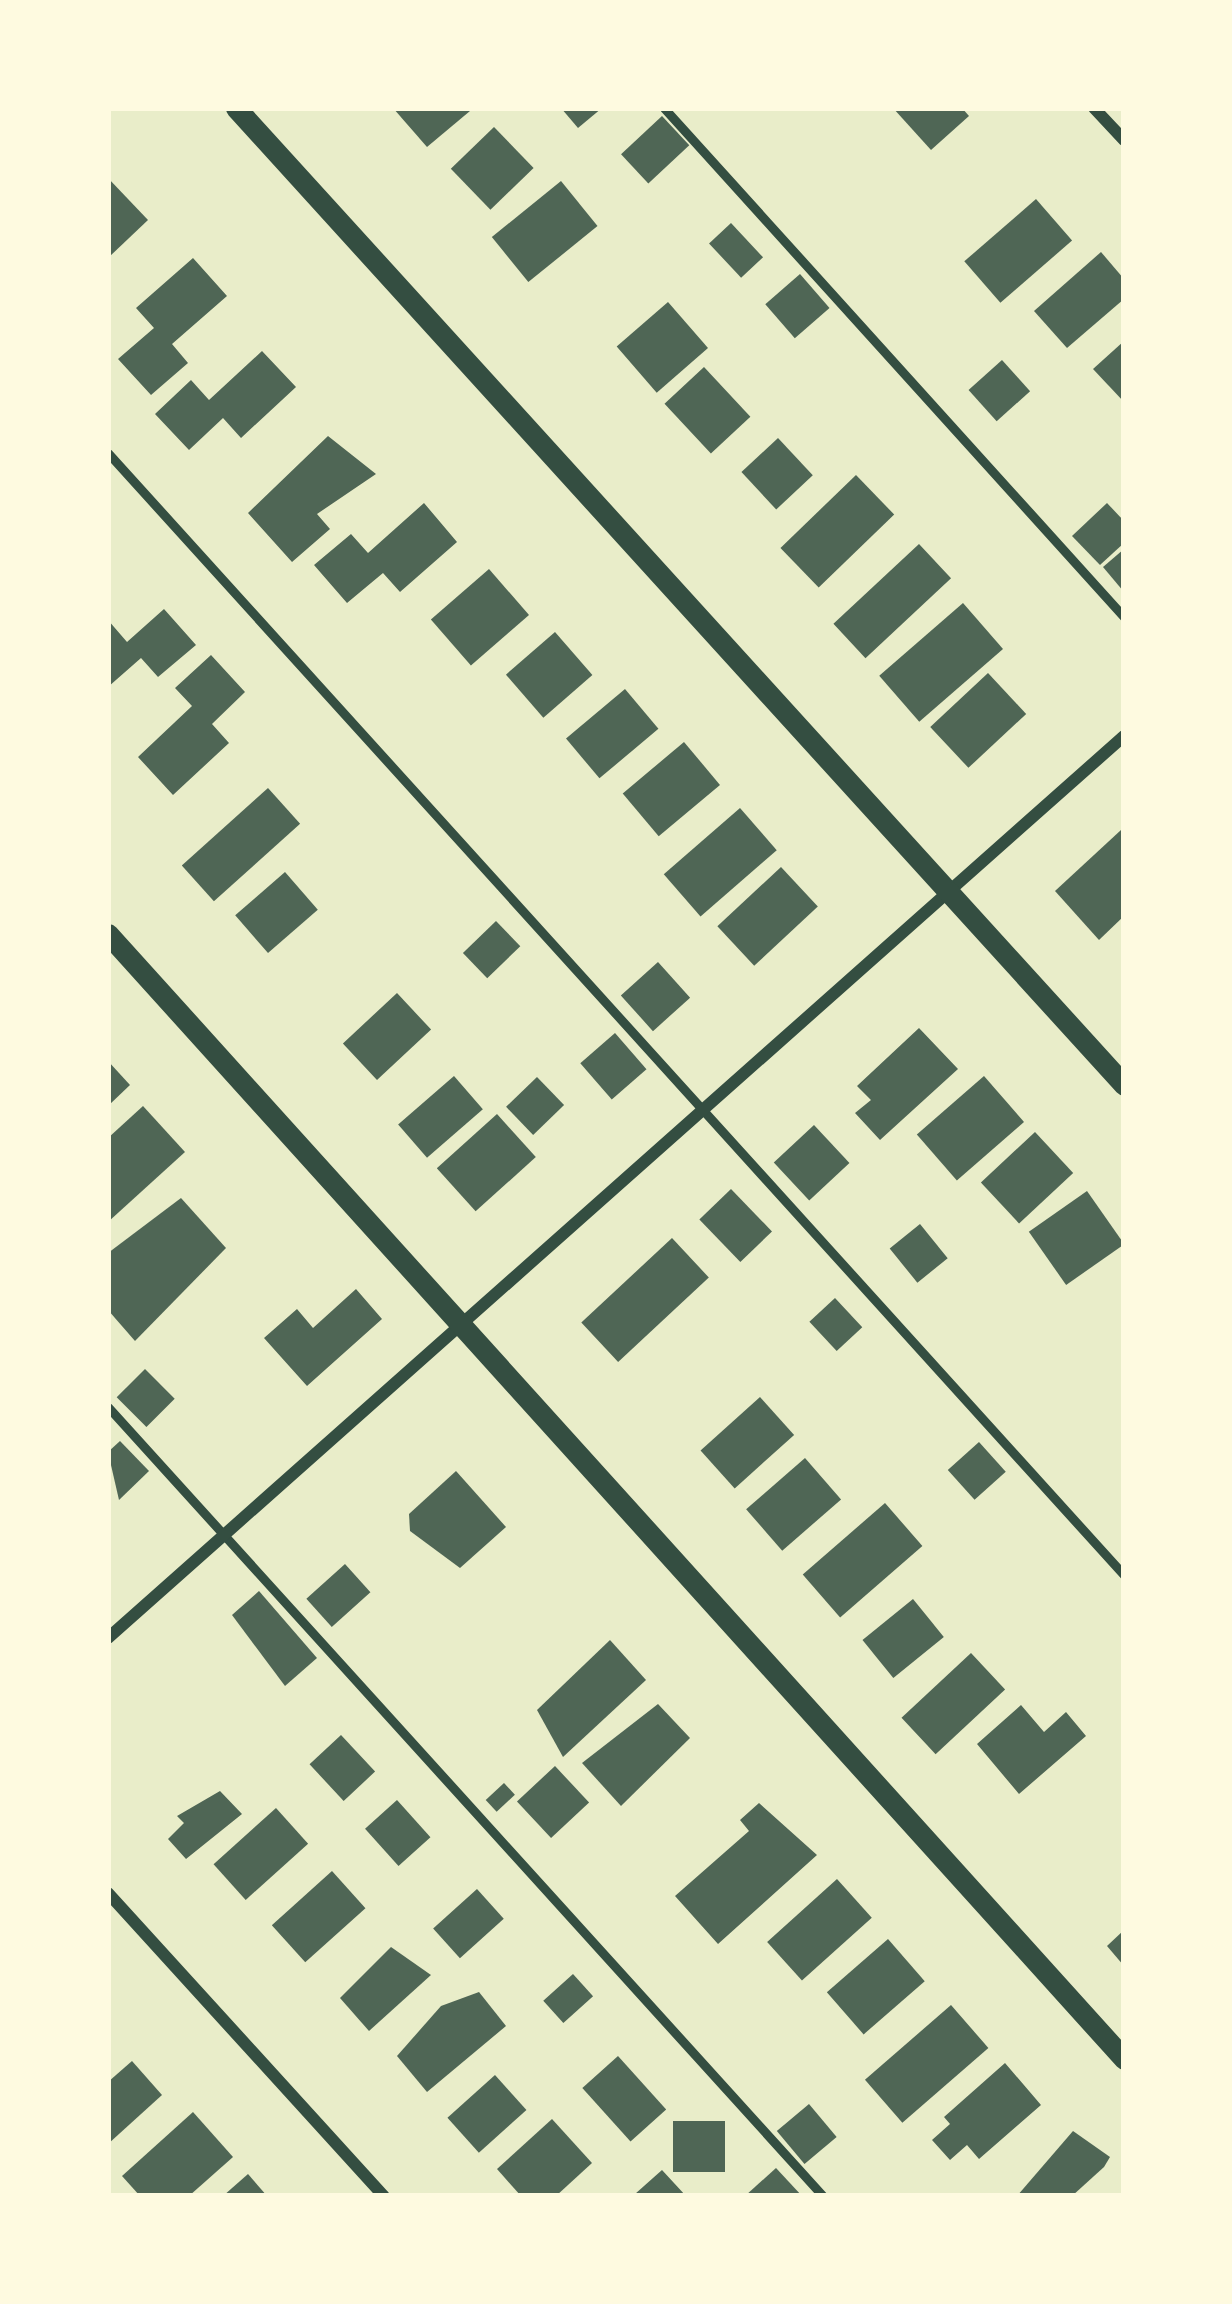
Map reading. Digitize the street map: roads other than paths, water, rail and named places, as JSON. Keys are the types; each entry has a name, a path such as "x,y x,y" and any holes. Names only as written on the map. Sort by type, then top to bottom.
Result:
{"street":[{"path":"236,108 1124,1085"},
{"path":"1094,108 1124,140"},
{"path":"108,1638 1124,736"},
{"path":"108,934 1124,2060"},
{"path":"108,1893 384,2196"}],"lane":[{"path":"664,108 1124,617"},
{"path":"108,453 1124,1575"},
{"path":"108,1407 823,2196"}]}
